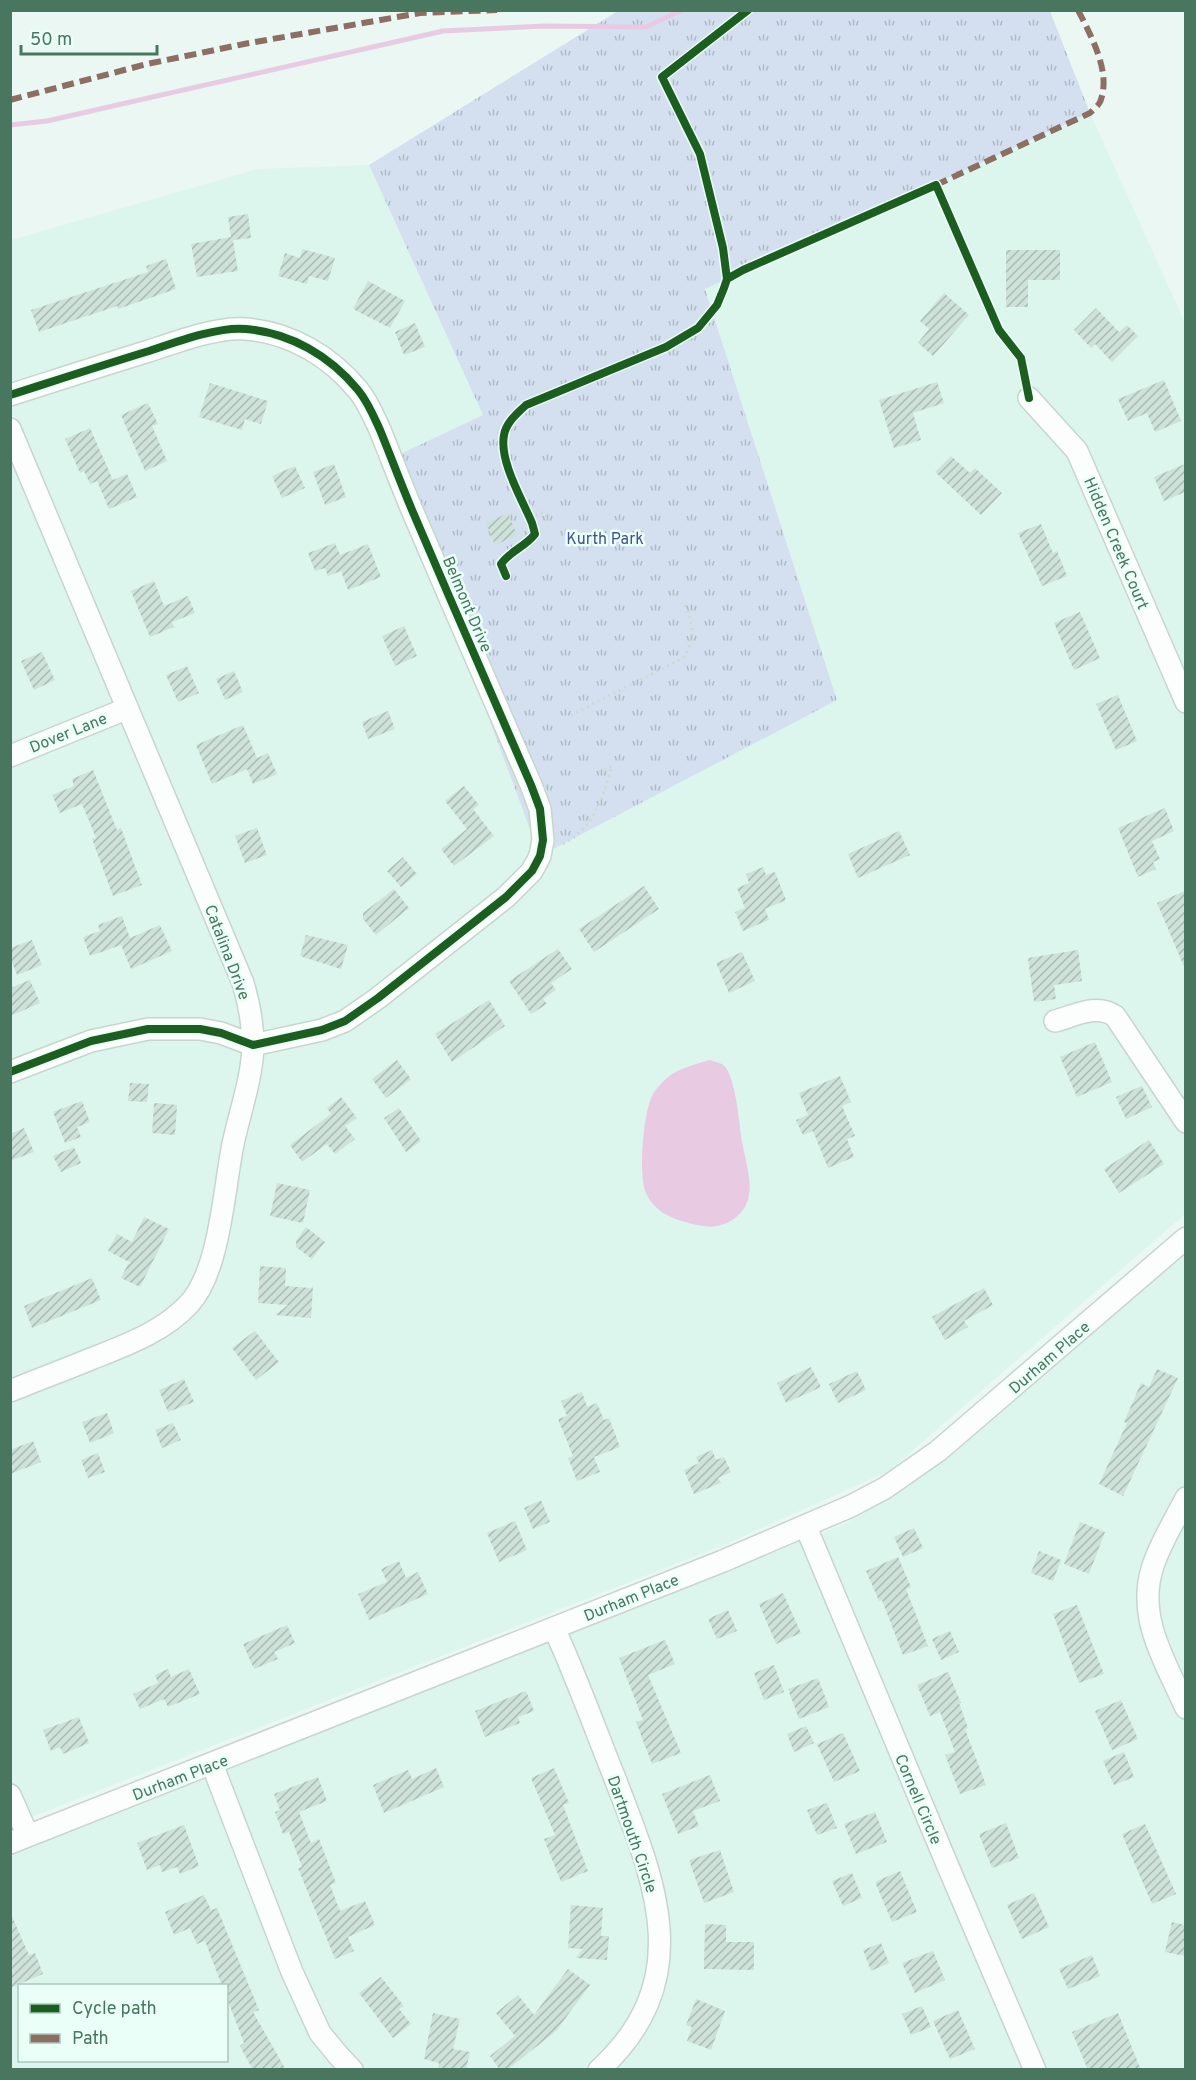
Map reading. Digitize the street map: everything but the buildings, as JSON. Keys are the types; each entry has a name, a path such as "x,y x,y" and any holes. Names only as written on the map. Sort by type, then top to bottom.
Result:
{"street":[{"name":"Belmont Drive","path":"10,395 176,342 244,328 273,333 298,342 320,355 360,392 373,414 540,809 543,825 540,856 532,871 506,897 378,998 345,1021 322,1030 253,1045"},
{"name":"Hidden Creek Court","path":"1029,398 1077,451 1185,702"},
{"name":"Catalina Drive","path":"10,429 243,983 249,1004 253,1045 249,1079 233,1143 213,1256 206,1276 190,1303 166,1325 141,1338 10,1391"},
{"name":"Dover Lane","path":"10,756 126,709"},
{"path":"1055,1021 1099,1009 1115,1016 1185,1122"},
{"path":"10,1072 91,1041 148,1029 200,1029 221,1033 253,1045"},
{"name":"Durham Place","path":"19,1840 806,1527 885,1488 938,1451 1185,1238"},
{"path":"1185,1498 1152,1567 1147,1594 1149,1626 1185,1708"},
{"name":"Cornell Circle","path":"806,1527 1035,2070"},
{"name":"Dartmouth Circle","path":"554,1628 630,1818 655,1893 658,1916 660,1942 653,1989 644,2014 628,2039 599,2070"},
{"path":"212,1764 292,1972 320,2032 352,2070"},
{"path":"10,1795 19,1840"}],"path":[{"path":"509,465 512,476"},
{"path":"525,507 531,520 544,512 547,517"},
{"path":"571,715 683,658 693,637 692,622 685,604"},
{"path":"540,856 569,841 595,814 602,800 612,766 598,772"}],"shaded area":[{"path":"1090,113 1185,323 1185,1214 889,1471 724,1545 11,1825 11,240 258,169 369,165 484,416 393,458 837,700 705,289"},
{"path":"710,1060 725,1066 732,1081 750,1183 746,1205 740,1214 729,1222 709,1227 676,1219 654,1205 646,1193 642,1159 644,1128 654,1092 673,1074"},
{"path":"1185,1253 1185,2069 11,2070 11,1856 847,1523"}],"green space":[{"name":"Kurth Park","path":"618,11 1050,11 1090,113 705,289 837,700 540,856 392,458 483,415 369,165"}],"waterway":[{"path":"10,125 47,121 443,31 544,26 646,27 682,10"}],"marked path":[{"path":"10,100 147,64 244,44 420,13 497,10"},
{"path":"936,185 1090,113 1098,105 1103,91 1102,67 1094,43 1078,10"}],"cycle path":[{"path":"506,576 501,564 535,534 512,480 505,456 504,435 510,422 526,405 666,347 698,328 717,305 727,279 723,248 700,154 662,77 748,10"},
{"path":"727,279 936,185 999,330 1021,358 1029,398"},
{"path":"10,395 184,339 223,330 246,329 279,335 308,348 335,367 362,395 380,430 412,510 531,785 540,809 543,840 540,856 532,871 506,897 378,998 345,1021 322,1030 253,1045 221,1033 200,1029 148,1029 91,1041 10,1072"}]}
